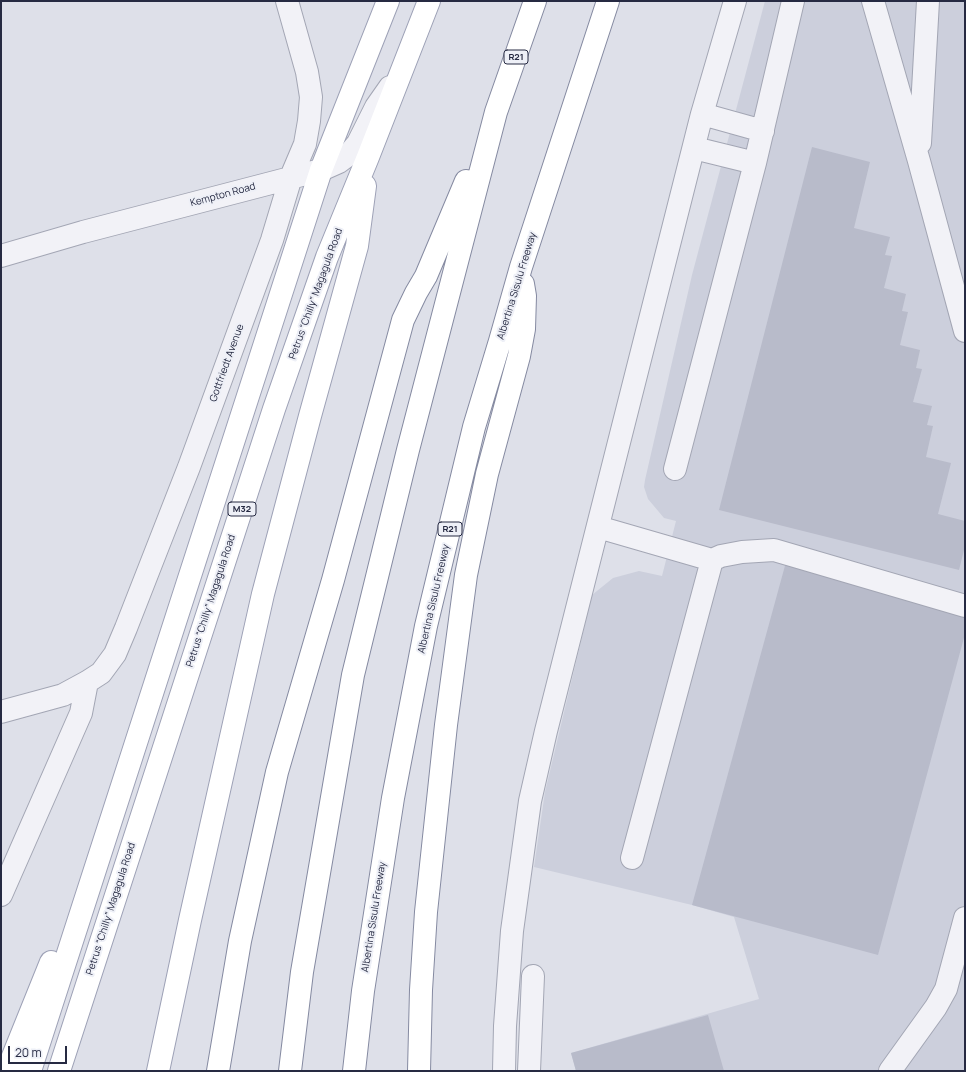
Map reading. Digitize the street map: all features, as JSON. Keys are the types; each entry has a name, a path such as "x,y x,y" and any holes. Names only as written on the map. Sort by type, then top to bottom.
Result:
{"main road":[{"name":"M32","path":"30,1071 42,1007 115,805 321,170 388,1"},
{"name":"Petrus “Chilly” Magagula Road","path":"59,1071 274,409 327,257 429,1"},
{"name":"R21","path":"290,1071 302,972 353,675 408,450 496,112 535,1"},
{"name":"Albertina Sisulu Freeway","path":"354,1071 363,991 393,798 426,626 474,427 521,267 608,1"},
{"path":"218,1071 240,940 277,772 333,580 403,320 426,276 496,112"},
{"path":"158,1071 190,920 263,594 357,246 368,157"},
{"path":"419,1071 426,912 446,725 466,575 487,474 519,356 524,329 525,296 521,267"},
{"path":"7,1071 42,1007"}],"street":[{"name":"Gottfriedt Avenue","path":"1,712 63,695 101,673 115,654 126,628 189,467 266,255 291,177 305,144 310,121 311,97 307,72 287,1"},
{"path":"504,1071 505,1026 512,932 530,801 546,731 702,114 735,1"},
{"path":"675,469 755,164 793,1"},
{"path":"872,1 919,161 965,331"},
{"path":"919,161 928,1"},
{"name":"Kempton Road","path":"1,256 90,230 321,170 339,162 348,156 358,143 376,107 400,74"},
{"path":"702,114 763,131"},
{"path":"694,148 755,164"},
{"path":"598,527 712,560 720,556 742,552 774,550 965,606"},
{"path":"632,858 712,560"},
{"path":"1,896 81,713 87,682"},
{"path":"890,1071 936,1007 946,989 965,918"},
{"path":"529,1071 533,976"}],"shaded area":[{"path":"765,1 965,1 965,1071 576,1071 571,1053 759,999 734,917 692,905 534,867 545,792 592,595 613,578 639,571 662,576 676,521 664,518 648,499 644,487 645,480 692,275"}],"building":[{"path":"812,147 870,162 854,228 890,237 885,255 892,256 884,288 906,294 902,311 908,312 900,345 920,350 916,368 922,369 913,402 932,406 927,425 933,426 926,457 951,463 938,514 965,521 965,546 959,570 719,510"},
{"path":"786,562 965,609 965,634 878,955 692,905"},
{"path":"708,1015 724,1071 576,1071 571,1053"}]}
